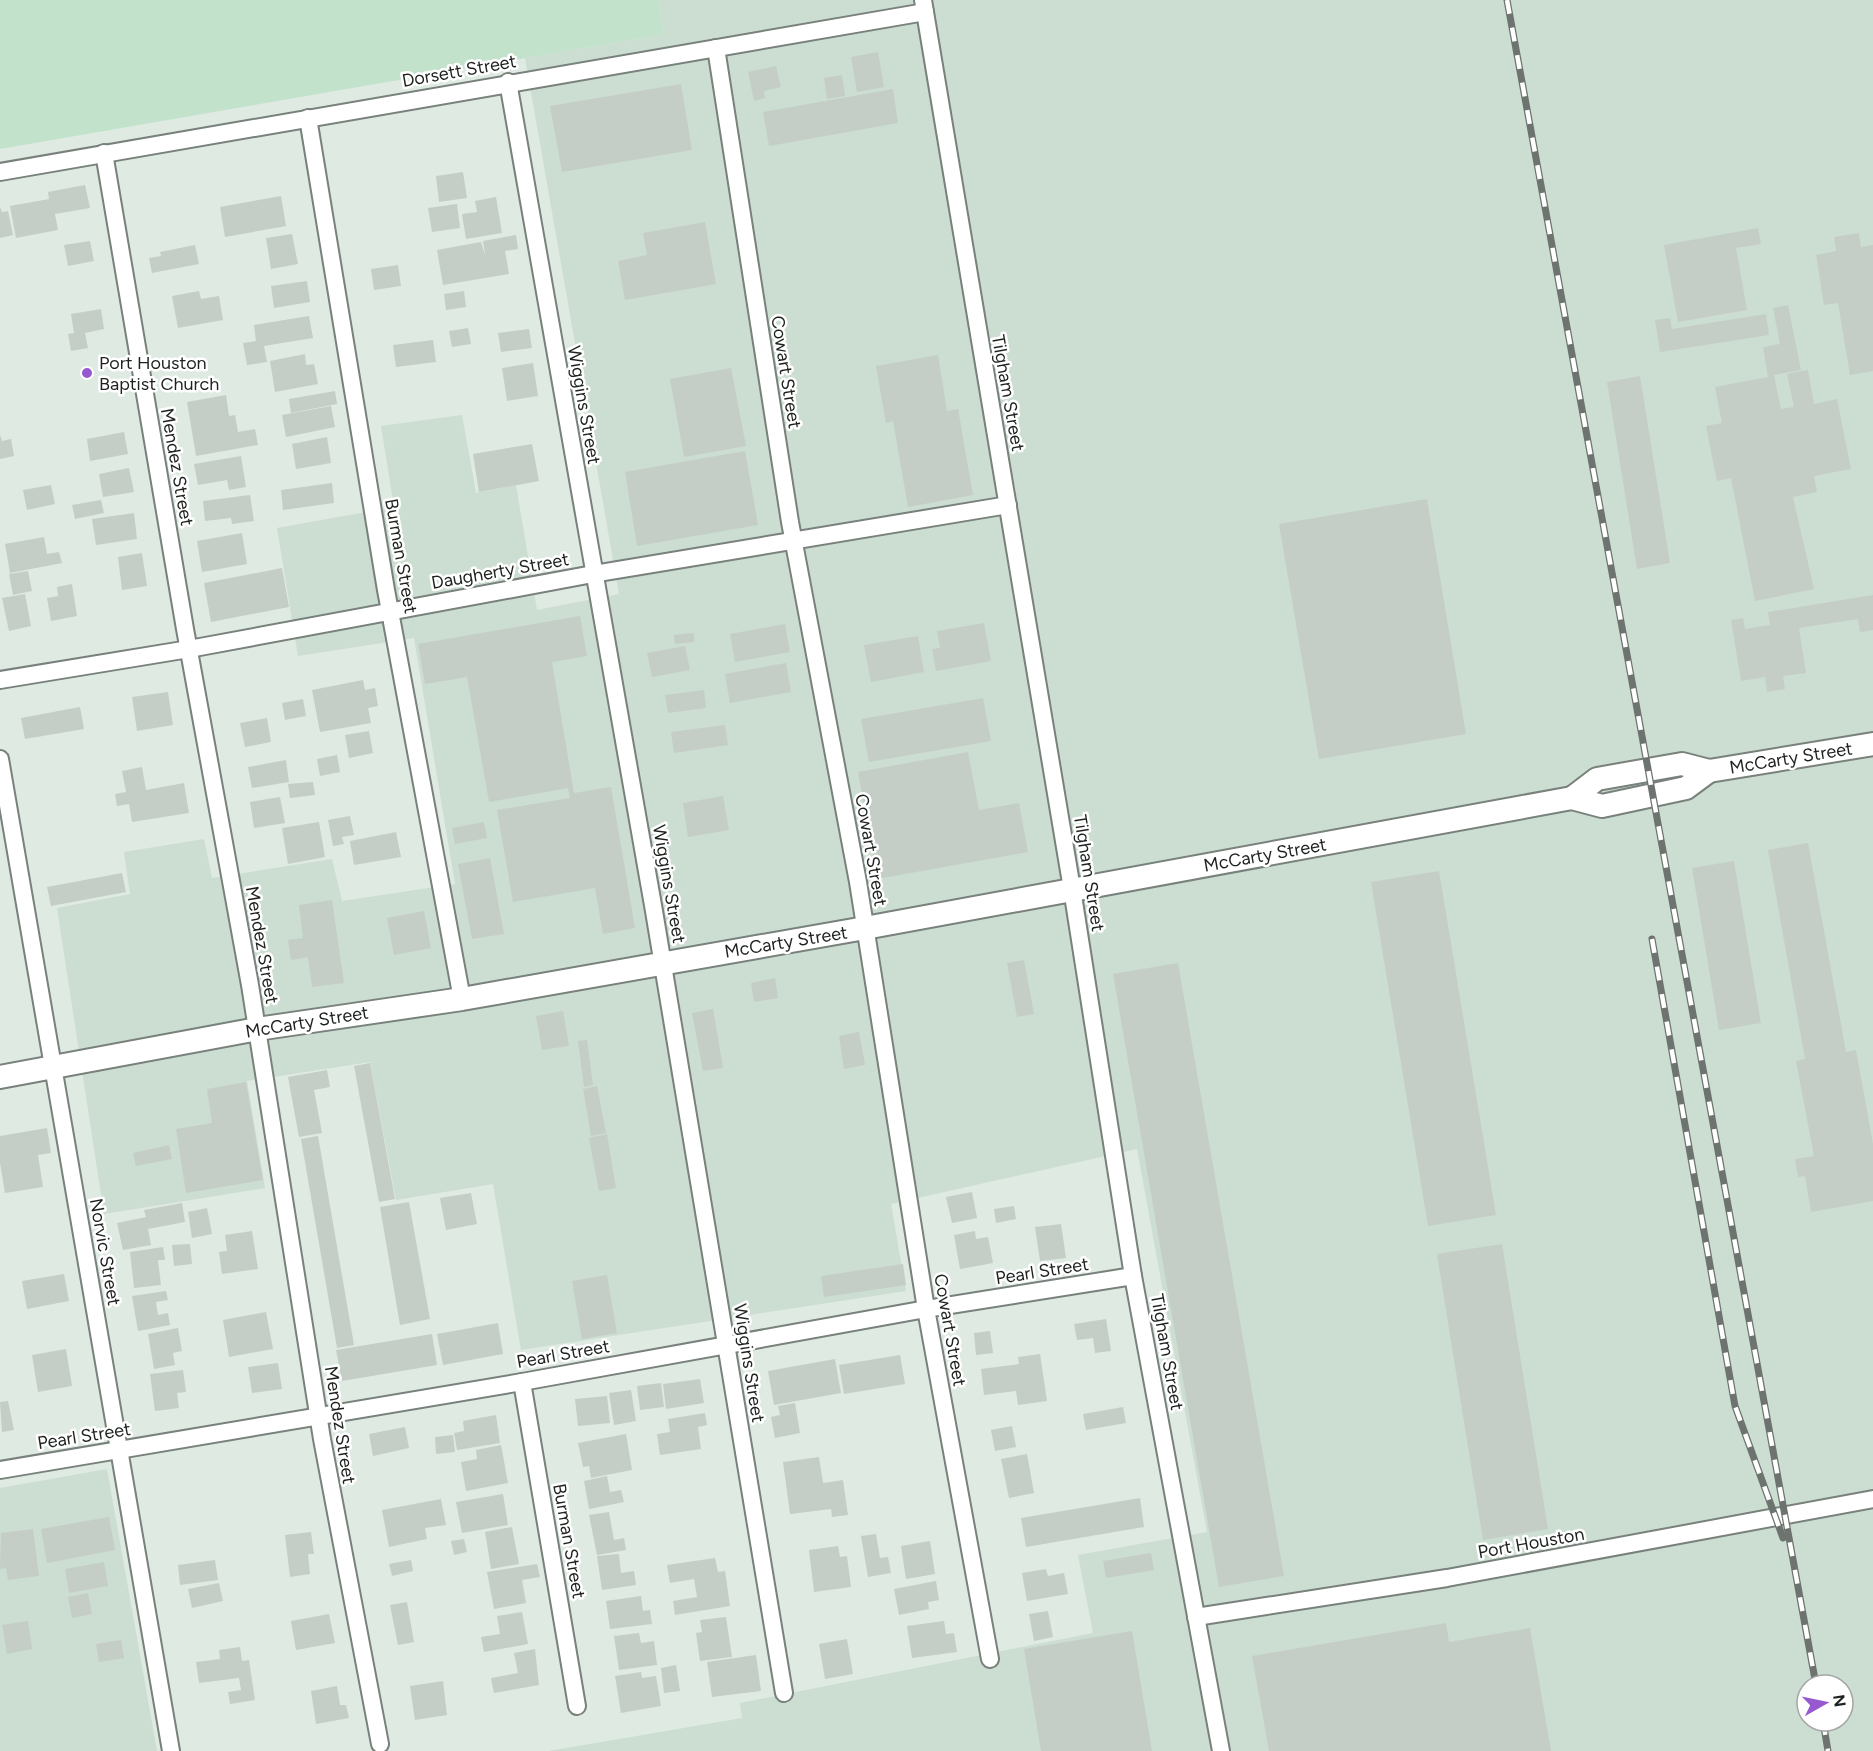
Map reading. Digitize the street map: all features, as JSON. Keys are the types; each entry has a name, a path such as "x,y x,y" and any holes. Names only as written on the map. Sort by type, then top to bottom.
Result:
{"main road":[{"name":"McCarty Street","path":"0,1077 258,1029 462,999 662,962 866,928 1572,798 1602,807 1686,788 1709,771 1873,744"}],"street":[{"name":"Dorsett Street","path":"0,172 508,82 716,48 924,6"},
{"name":"Tilgham Street","path":"924,6 1072,889 1133,1276 1221,1751"},
{"name":"Cowart Street","path":"716,48 794,542 866,928 926,1309 990,1659"},
{"name":"Wiggins Street","path":"508,82 662,962 784,1693"},
{"name":"Burman Street","path":"308,118 390,610 462,999"},
{"name":"Mendez Street","path":"104,153 189,649 258,1029 319,1416 380,1744"},
{"name":"Daugherty Street","path":"0,680 189,649 593,574 1008,505"},
{"name":"Norvic Street","path":"0,759 171,1751"},
{"name":"Pearl Street","path":"0,1470 522,1382 926,1309 1133,1276"},
{"name":"Burman Street","path":"522,1382 577,1707"},
{"name":"Port Houston","path":"1196,1617 1448,1578 1873,1499"}],"shaded area":[{"path":"658,0 1873,0 1873,1751 549,1751 742,1718 740,1703 1093,1633 1078,1555 1207,1532 1137,1149 891,1204 906,1291 521,1350 493,1184 396,1200 370,1062 247,1081 265,1188 104,1214 57,908 130,894 124,852 204,839 212,878 332,859 342,901 455,884 414,638 298,656 277,528 394,507 381,426 462,415 476,493 516,485 537,610 619,594 525,58 664,34"},
{"path":"107,1469 157,1751 0,1751 0,1488"}],"green space":[{"path":"0,0 658,0 664,34 0,149"}],"building":[{"path":"878,52 884,87 857,92 851,57"},
{"path":"776,66 781,87 764,91 765,98 754,101 748,72"},
{"path":"842,75 845,96 827,99 824,78"},
{"path":"681,84 692,150 562,172 550,106"},
{"path":"893,89 898,123 769,146 763,112"},
{"path":"463,172 467,198 439,202 436,176"},
{"path":"85,185 90,208 55,214 58,230 16,238 10,206 49,199 48,192"},
{"path":"281,196 286,226 225,237 220,207"},
{"path":"496,197 502,233 466,239 462,214 477,212 475,201"},
{"path":"457,204 460,228 432,232 428,208"},
{"path":"0,207 2,212 8,211 13,235 0,238"},
{"path":"705,222 716,284 625,300 618,261 647,255 643,233"},
{"path":"1758,228 1761,244 1736,248 1747,310 1678,322 1664,245"},
{"path":"1859,233 1861,247 1873,245 1873,371 1850,375 1838,303 1824,305 1816,255 1836,251 1834,237"},
{"path":"292,234 298,264 271,269 266,238"},
{"path":"516,235 518,249 505,251 509,274 443,285 437,250 481,242 485,255 483,241"},
{"path":"90,241 94,261 68,266 64,245"},
{"path":"195,245 199,264 152,273 149,258 161,256 160,252"},
{"path":"398,265 401,286 374,290 371,269"},
{"path":"307,281 310,302 274,308 271,286"},
{"path":"199,291 201,299 219,296 223,320 178,328 172,296"},
{"path":"464,291 466,307 446,310 444,294"},
{"path":"1788,305 1801,370 1774,375 1781,409 1794,407 1787,374 1808,370 1814,404 1837,399 1851,469 1814,476 1817,492 1793,497 1814,589 1755,601 1731,478 1717,481 1706,426 1722,423 1715,387 1768,377 1763,347 1780,344 1773,308"},
{"path":"101,309 104,329 85,333 88,348 71,351 68,334 74,333 71,314"},
{"path":"1766,314 1769,335 1660,352 1655,320 1670,318 1672,329"},
{"path":"309,316 313,338 264,346 267,362 247,365 243,343 256,341 254,325"},
{"path":"468,328 471,344 452,347 449,331"},
{"path":"529,329 532,348 501,352 498,333"},
{"path":"433,340 436,362 396,367 393,345"},
{"path":"305,354 306,365 314,364 318,384 275,392 270,361"},
{"path":"938,355 947,411 958,409 973,495 908,507 893,421 886,423 876,366"},
{"path":"533,363 538,396 507,401 502,368"},
{"path":"731,368 746,446 684,457 670,379"},
{"path":"1640,376 1670,563 1637,569 1607,382"},
{"path":"335,391 337,404 291,413 289,399"},
{"path":"226,395 229,416 235,415 238,432 255,429 258,445 196,456 187,402"},
{"path":"331,406 335,427 286,437 282,415"},
{"path":"124,432 128,454 90,461 87,439"},
{"path":"0,435 2,441 11,439 14,456 0,459"},
{"path":"327,437 331,463 296,469 292,444"},
{"path":"532,444 539,481 479,492 473,454"},
{"path":"745,451 758,525 637,546 625,472"},
{"path":"241,456 246,487 229,490 227,480 198,485 194,464"},
{"path":"129,468 134,492 103,497 99,474"},
{"path":"332,483 334,503 283,510 281,490"},
{"path":"51,485 55,504 27,510 23,490"},
{"path":"250,495 254,521 232,524 231,518 205,521 203,501"},
{"path":"1427,499 1466,734 1319,759 1279,524"},
{"path":"101,500 104,513 75,519 72,505"},
{"path":"134,513 137,539 96,545 92,519"},
{"path":"242,533 247,564 202,572 197,541"},
{"path":"44,537 47,554 59,552 62,563 10,573 5,544"},
{"path":"142,553 147,586 122,590 118,557"},
{"path":"282,568 289,607 211,622 204,583"},
{"path":"28,571 32,591 13,595 9,574"},
{"path":"72,584 77,616 51,621 47,598 58,596 57,587"},
{"path":"25,594 31,626 9,631 2,598"},
{"path":"1873,595 1873,630 1860,632 1858,619 1799,628 1806,673 1783,676 1785,689 1767,692 1765,677 1741,681 1731,620 1743,618 1745,629 1770,625 1768,612"},
{"path":"580,616 587,656 552,662 574,793 611,787 635,928 603,934 595,888 513,902 497,810 570,798 568,788 489,802 467,677 425,684 418,644"},
{"path":"984,623 991,661 936,671 932,649 940,648 937,631"},
{"path":"785,624 790,652 735,662 730,634"},
{"path":"694,633 694,642 675,644 674,635"},
{"path":"918,636 924,672 871,682 864,645"},
{"path":"685,646 690,670 652,677 647,653"},
{"path":"786,663 791,692 730,703 725,674"},
{"path":"363,680 365,690 375,688 378,706 368,708 371,723 320,732 312,690"},
{"path":"704,690 706,708 668,713 665,695"},
{"path":"168,692 173,725 137,731 132,697"},
{"path":"983,698 991,741 869,762 861,719"},
{"path":"303,699 306,716 285,720 282,703"},
{"path":"80,707 84,729 25,739 21,718"},
{"path":"267,718 271,742 245,747 240,723"},
{"path":"725,725 728,745 674,753 671,732"},
{"path":"369,731 373,753 349,758 345,735"},
{"path":"968,752 979,810 1019,803 1028,852 877,879 858,772"},
{"path":"337,755 340,772 320,776 317,759"},
{"path":"286,760 289,782 252,788 248,767"},
{"path":"142,767 146,790 184,783 189,813 132,822 129,804 117,806 115,794 126,792 122,771"},
{"path":"313,782 315,795 290,798 288,784"},
{"path":"723,796 729,830 688,837 683,803"},
{"path":"280,797 285,823 254,828 250,802"},
{"path":"350,816 354,835 342,837 344,844 333,846 328,820"},
{"path":"319,822 325,857 288,864 282,828"},
{"path":"484,822 487,838 455,844 452,828"},
{"path":"396,832 401,857 354,865 350,841"},
{"path":"1808,843 1846,1052 1856,1050 1873,1144 1873,1201 1811,1212 1805,1176 1798,1177 1795,1159 1814,1156 1796,1061 1805,1059 1768,850"},
{"path":"490,858 504,934 472,939 458,864"},
{"path":"1734,861 1761,1023 1719,1030 1692,868"},
{"path":"1439,871 1496,1215 1428,1226 1371,882"},
{"path":"122,873 126,892 51,906 47,887"},
{"path":"332,900 344,983 312,987 308,957 291,960 288,940 303,938 299,905"},
{"path":"424,911 431,948 394,955 387,918"},
{"path":"1024,960 1034,1014 1017,1017 1007,963"},
{"path":"1178,963 1284,1576 1219,1587 1113,974"},
{"path":"775,978 778,998 754,1002 751,983"},
{"path":"713,1009 723,1068 703,1071 692,1013"},
{"path":"563,1011 569,1046 542,1050 536,1016"},
{"path":"859,1032 865,1065 844,1069 839,1036"},
{"path":"587,1040 593,1085 584,1087 578,1041"},
{"path":"370,1063 395,1199 379,1202 354,1066"},
{"path":"327,1070 330,1087 314,1090 322,1133 299,1137 288,1077"},
{"path":"246,1082 263,1180 186,1193 176,1129 212,1123 207,1089"},
{"path":"597,1086 606,1133 591,1136 583,1089"},
{"path":"47,1128 51,1153 38,1155 43,1187 5,1193 0,1163 0,1136"},
{"path":"607,1134 616,1188 599,1191 589,1138"},
{"path":"318,1136 354,1345 337,1348 301,1139"},
{"path":"169,1145 172,1159 136,1166 133,1153"},
{"path":"972,1192 977,1218 952,1223 946,1197"},
{"path":"471,1193 477,1224 446,1230 440,1198"},
{"path":"409,1202 430,1319 400,1325 380,1207"},
{"path":"182,1203 185,1222 148,1229 151,1245 123,1250 117,1223 146,1217 144,1210"},
{"path":"1014,1206 1016,1219 996,1223 994,1209"},
{"path":"207,1208 212,1234 192,1238 188,1212"},
{"path":"1061,1224 1066,1258 1040,1261 1035,1227"},
{"path":"252,1231 258,1269 222,1274 219,1252 227,1251 225,1235"},
{"path":"975,1231 976,1239 988,1237 993,1263 960,1269 954,1235"},
{"path":"190,1244 192,1264 174,1266 172,1245"},
{"path":"1502,1244 1548,1529 1483,1540 1437,1254"},
{"path":"163,1247 165,1260 158,1260 161,1285 134,1288 130,1252"},
{"path":"903,1264 906,1285 824,1297 821,1276"},
{"path":"64,1274 69,1301 27,1309 22,1281"},
{"path":"607,1275 617,1333 582,1339 572,1281"},
{"path":"166,1291 168,1300 156,1302 158,1315 168,1313 170,1325 138,1331 132,1296"},
{"path":"266,1312 273,1349 229,1357 223,1320"},
{"path":"1106,1319 1111,1351 1095,1353 1093,1338 1077,1340 1074,1324"},
{"path":"498,1323 503,1354 443,1365 437,1334"},
{"path":"178,1328 182,1351 173,1353 175,1365 154,1369 148,1334"},
{"path":"990,1331 993,1353 976,1355 974,1333"},
{"path":"432,1334 437,1365 342,1381 336,1350"},
{"path":"66,1349 72,1386 38,1392 32,1355"},
{"path":"1040,1354 1047,1401 1018,1405 1016,1391 984,1395 981,1369 1019,1364 1018,1357"},
{"path":"900,1355 905,1384 844,1394 839,1365"},
{"path":"835,1359 841,1393 774,1405 768,1371"},
{"path":"278,1363 282,1389 252,1393 248,1367"},
{"path":"183,1370 186,1392 177,1393 179,1408 155,1411 150,1374"},
{"path":"700,1379 704,1403 666,1409 663,1384"},
{"path":"661,1383 664,1407 640,1410 637,1386"},
{"path":"631,1390 636,1421 614,1425 609,1393"},
{"path":"607,1396 610,1423 578,1426 575,1399"},
{"path":"8,1401 14,1430 2,1432 0,1402"},
{"path":"795,1403 800,1433 775,1438 771,1417 780,1415 778,1406"},
{"path":"1123,1407 1126,1423 1086,1430 1083,1414"},
{"path":"705,1413 707,1425 698,1427 701,1449 660,1455 657,1434 670,1432 668,1419"},
{"path":"496,1415 500,1443 457,1450 454,1433 464,1431 463,1421"},
{"path":"1012,1426 1016,1447 995,1451 991,1430"},
{"path":"405,1427 409,1448 373,1456 369,1434"},
{"path":"626,1434 632,1470 591,1478 589,1466 583,1467 578,1443"},
{"path":"453,1435 455,1452 436,1454 435,1437"},
{"path":"501,1445 508,1483 466,1491 461,1462 477,1459 476,1450"},
{"path":"1027,1454 1034,1493 1009,1498 1001,1459"},
{"path":"819,1457 823,1483 843,1480 848,1515 832,1517 831,1509 790,1514 783,1462"},
{"path":"607,1476 610,1492 621,1490 624,1502 589,1509 584,1481"},
{"path":"503,1494 508,1525 462,1533 456,1502"},
{"path":"1140,1498 1144,1527 1026,1547 1021,1518"},
{"path":"441,1499 446,1525 425,1528 427,1539 389,1547 382,1510"},
{"path":"609,1512 614,1540 624,1538 626,1550 597,1555 589,1515"},
{"path":"109,1517 115,1550 47,1563 41,1529"},
{"path":"512,1527 519,1564 491,1569 485,1532"},
{"path":"33,1529 39,1576 8,1580 6,1568 0,1569 1,1533"},
{"path":"311,1532 314,1554 308,1554 310,1574 290,1577 285,1535"},
{"path":"876,1534 880,1558 888,1557 891,1573 868,1577 861,1536"},
{"path":"464,1539 467,1552 454,1555 451,1541"},
{"path":"930,1541 935,1574 906,1579 901,1546"},
{"path":"838,1546 840,1557 847,1556 851,1587 814,1592 809,1550"},
{"path":"1151,1553 1154,1570 1106,1578 1103,1561"},
{"path":"619,1554 621,1573 634,1571 636,1585 602,1590 597,1556"},
{"path":"715,1558 718,1572 725,1571 730,1606 675,1615 673,1601 697,1597 694,1579 670,1583 667,1565"},
{"path":"215,1560 218,1580 180,1585 178,1565"},
{"path":"411,1560 413,1571 392,1576 389,1564"},
{"path":"104,1562 108,1586 69,1593 65,1569"},
{"path":"537,1564 540,1577 522,1580 526,1603 494,1609 487,1572"},
{"path":"1046,1569 1048,1576 1064,1573 1068,1594 1027,1601 1022,1573"},
{"path":"936,1581 939,1600 928,1602 929,1609 899,1615 894,1589"},
{"path":"219,1583 223,1601 192,1608 188,1589"},
{"path":"88,1593 92,1614 72,1618 68,1597"},
{"path":"641,1596 643,1611 650,1610 652,1624 610,1629 606,1601"},
{"path":"407,1602 414,1642 398,1645 390,1605"},
{"path":"1048,1611 1053,1637 1034,1641 1029,1614"},
{"path":"522,1612 528,1644 484,1652 481,1637 500,1634 497,1616"},
{"path":"329,1614 335,1643 296,1650 291,1621"},
{"path":"726,1617 732,1657 700,1661 696,1633 702,1632 700,1620"},
{"path":"28,1621 32,1649 7,1654 2,1625"},
{"path":"944,1621 946,1634 954,1633 957,1652 912,1658 907,1626"},
{"path":"1446,1623 1449,1642 1530,1628 1551,1751 1269,1751 1252,1656"},
{"path":"1132,1631 1152,1751 1041,1751 1024,1649"},
{"path":"639,1633 641,1643 654,1641 657,1665 619,1670 614,1636"},
{"path":"847,1639 853,1674 825,1679 819,1644"},
{"path":"121,1640 124,1658 99,1662 96,1644"},
{"path":"240,1647 242,1661 249,1660 255,1700 230,1704 228,1692 241,1690 239,1678 199,1683 196,1662 220,1659 219,1650"},
{"path":"535,1649 539,1685 494,1693 491,1678 518,1673 514,1653"},
{"path":"756,1655 761,1691 712,1697 707,1662"},
{"path":"676,1665 680,1691 664,1693 661,1668"},
{"path":"641,1672 642,1678 656,1676 661,1706 621,1713 615,1676"},
{"path":"443,1681 447,1715 415,1720 410,1686"},
{"path":"337,1686 340,1705 346,1705 349,1718 316,1724 311,1691"}],"railway":[{"path":"1507,0 1814,1673"},
{"path":"1652,939 1735,1406 1783,1538"},
{"path":"1825,1733 1828,1751"}],"place":[{"name":"Port Houston Baptist Church","path":"87,373"}]}
